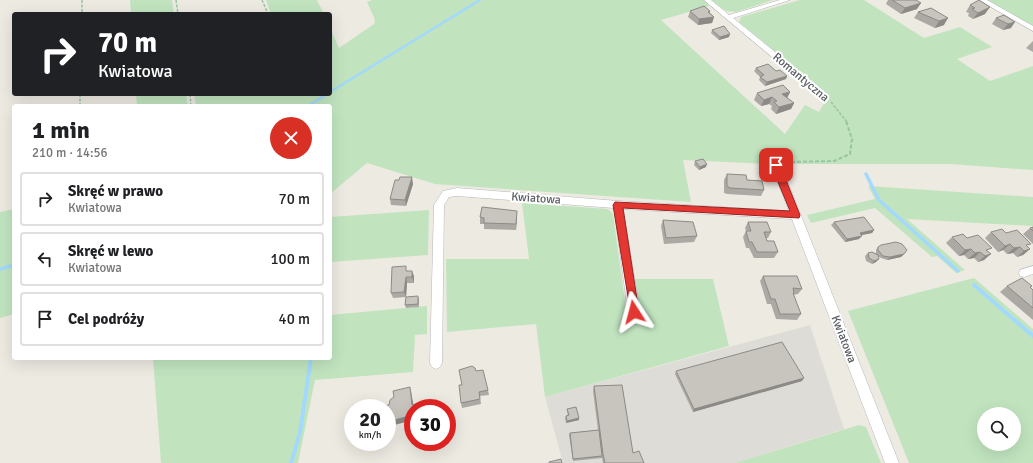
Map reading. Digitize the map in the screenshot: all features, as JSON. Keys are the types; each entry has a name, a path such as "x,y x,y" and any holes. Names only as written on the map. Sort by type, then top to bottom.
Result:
{"street":[{"name":"Romantyczna","path":"707,0 824,96"},
{"path":"728,17 787,0"},
{"path":"982,0 1033,29"},
{"name":"Kwiatowa","path":"780,165 796,215 892,463"},
{"name":"Kwiatowa","path":"436,363 439,205 446,194 457,192 618,205 796,215"},
{"path":"618,205 634,312"}],"path":[{"path":"82,0 82,12"},
{"path":"176,0 178,12"},
{"path":"262,0 267,12"},
{"name":"Romantyczna","path":"780,165 787,162 834,161 850,154 853,134 848,124 824,96"}],"shaded area":[{"path":"810,325 844,429 735,463 563,463 545,397"}],"green space":[{"path":"130,0 172,0 174,12 131,12"},
{"path":"266,0 317,0 323,12 270,12"},
{"path":"372,0 704,0 709,6 661,20 785,134 805,105 819,112 829,95 741,24 739,22 741,17 800,0 864,0 924,38 960,27 992,47 957,59 990,81 1033,66 1033,170 950,164 767,164 683,160 691,202 435,184 367,163 332,192 332,104 196,104 194,96 332,96 332,32 339,48 374,24 375,20 367,2"},
{"path":"710,0 773,0 736,12 726,11"},
{"path":"985,0 1033,0 1033,27"},
{"path":"136,96 186,96 188,104 137,104"},
{"path":"868,186 1033,197 1033,226 907,219 965,270 956,273 937,256 932,257 875,208 811,223 807,215 875,199"},
{"path":"522,203 608,209 613,214 628,324 640,324 634,279 713,279 729,346 545,397 536,324 447,332 446,259 529,259"},
{"path":"12,209 12,315 0,318 0,212"},
{"path":"429,210 428,255 332,262 332,217"},
{"path":"974,278 1033,329 1033,463 909,463 848,311"},
{"path":"427,306 427,334 415,335 413,372 315,380 298,463 161,463 153,360 332,360 332,315"},
{"path":"859,425 866,427 881,463 735,463"}],"building":[{"path":"892,0 916,0 921,3 905,8"},
{"path":"979,0 990,7 978,13 972,9 975,8 970,5"},
{"path":"704,6 714,17 699,19 690,11"},
{"path":"931,8 948,18 939,21 918,12"},
{"path":"1004,15 1015,22 1008,24 996,18"},
{"path":"724,26 730,34 720,37 712,30"},
{"path":"768,64 776,71 780,70 787,76 767,82 760,77 764,75 756,68"},
{"path":"783,85 790,92 782,94 794,103 779,107 774,102 777,101 772,97 764,100 757,93"},
{"path":"703,159 707,164 700,167 695,161"},
{"path":"727,174 746,175 747,180 762,181 764,190 730,188 727,186"},
{"path":"400,177 412,177 405,200 390,199 395,180 399,180"},
{"path":"482,207 517,211 516,224 484,223 484,218 480,217"},
{"path":"864,217 874,230 860,233 862,236 847,239 834,222"},
{"path":"663,220 693,222 697,236 666,238"},
{"path":"748,222 767,222 771,232 764,232 767,241 774,241 778,252 757,252 752,242 749,242 746,231 751,231"},
{"path":"1002,229 1006,233 1017,230 1031,244 1026,245 1030,249 1024,251 1020,247 1014,248 1010,244 1005,246 991,232"},
{"path":"963,234 967,238 978,235 992,248 986,250 991,254 985,256 980,252 975,253 971,249 965,250 952,237"},
{"path":"896,242 902,244 907,250 904,254 890,257 883,256 878,250 878,247 881,245"},
{"path":"872,252 878,255 879,259 874,261 869,258 868,253"},
{"path":"406,266 406,271 412,271 412,277 406,277 404,292 391,293 392,267"},
{"path":"763,276 797,276 802,289 793,288 793,293 801,314 780,314 775,299 771,299"},
{"path":"1022,278 1032,286 1030,287 1033,290 1033,308 1007,286"},
{"path":"418,296 418,304 405,305 406,297"},
{"path":"782,342 804,378 694,409 676,371"},
{"path":"472,366 476,371 483,370 488,390 479,392 480,399 461,403 459,385 462,385 459,370"},
{"path":"622,385 633,453 639,451 644,463 605,463 594,386"},
{"path":"410,387 411,399 404,399 404,417 396,420 396,399 391,399 394,397 393,391"},
{"path":"576,407 579,418 567,421 566,416 569,415 567,409"},
{"path":"599,430 602,456 573,459 570,433"},
{"path":"561,459 562,463 549,463 549,462"}],"waterway":[{"path":"332,91 480,0"},
{"path":"311,104 324,96"},
{"path":"866,174 879,200 958,271"},
{"path":"0,269 12,266"},
{"path":"974,285 1033,336"},
{"path":"291,463 300,432 311,360"}],"route":[{"path":"634,312 618,205 796,215 776,165"}]}
